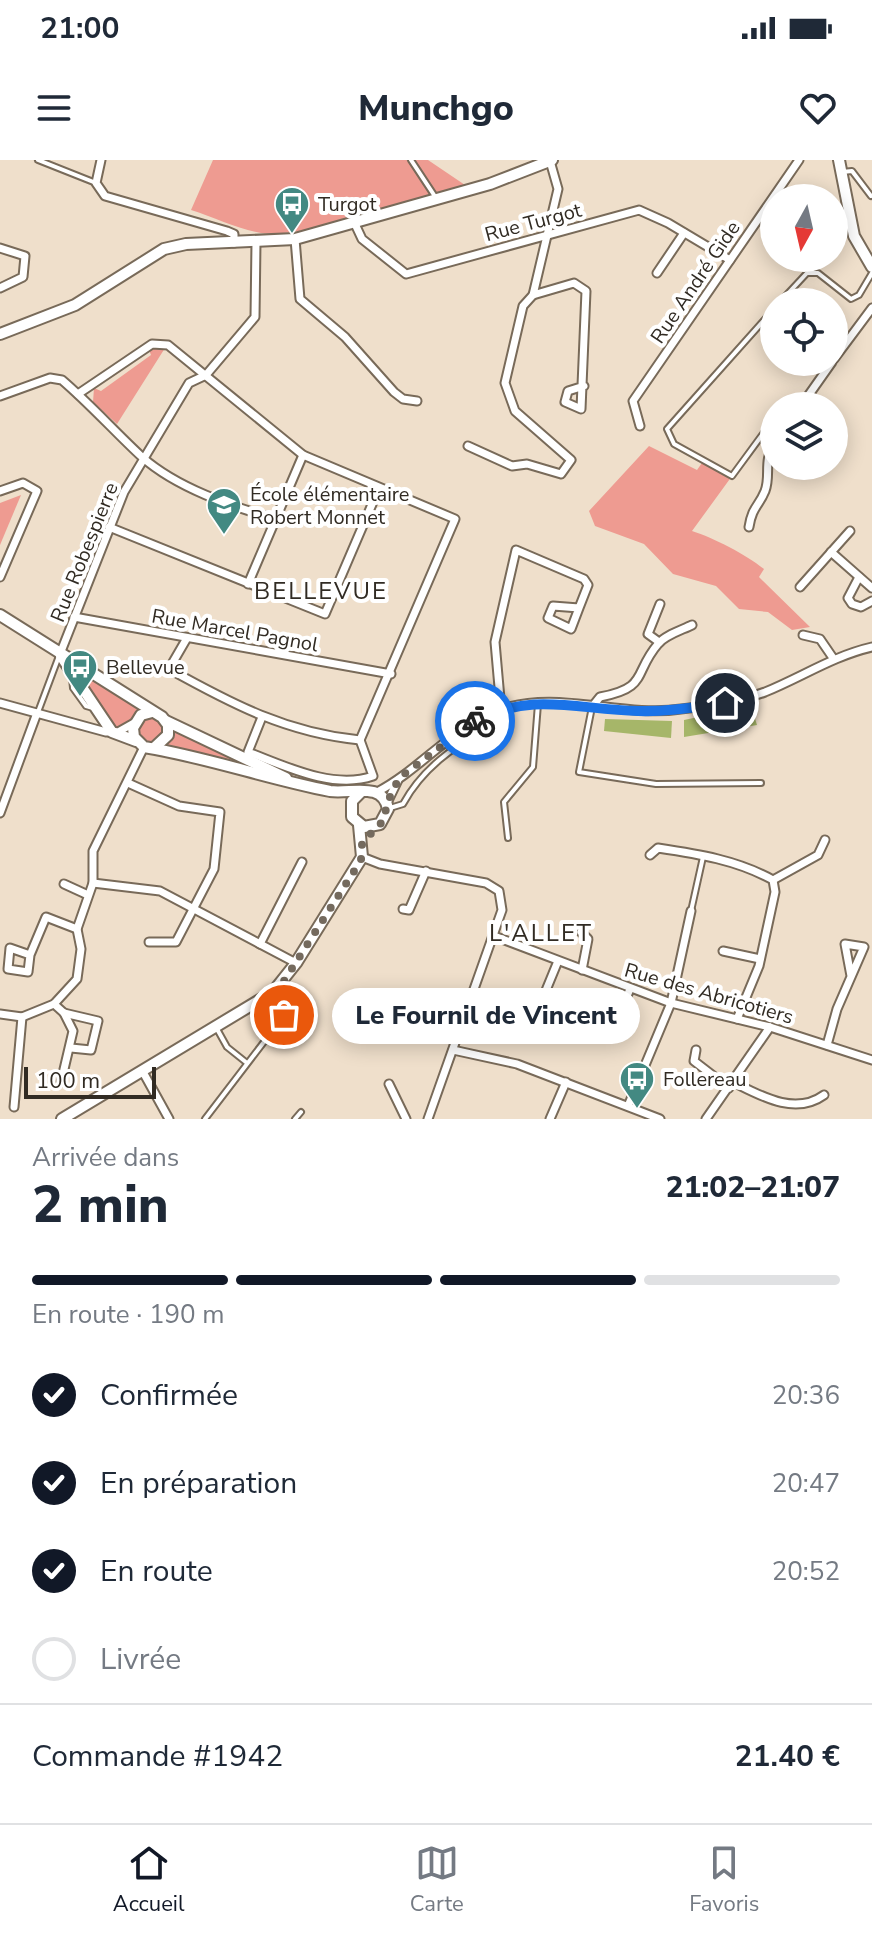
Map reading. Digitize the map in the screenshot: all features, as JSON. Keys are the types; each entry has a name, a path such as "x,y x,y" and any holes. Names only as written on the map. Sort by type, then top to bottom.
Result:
{"street":[{"path":"101,160 96,183 105,196 188,217 234,234 234,243"},
{"path":"0,334 75,305 164,249 186,244 295,239 437,200 532,164 551,160 558,189 533,295 523,306 505,383 515,411 571,460 561,474 527,464 512,466 468,446"},
{"name":"Rue André Gide","path":"640,426 633,401 799,160"},
{"path":"839,160 854,236 872,270"},
{"name":"Rue Turgot","path":"355,224 362,239 406,274 639,210 730,260"},
{"path":"657,273 684,233"},
{"path":"295,239 300,299 345,337 394,392 403,399 417,401"},
{"name":"Rue Robespierre","path":"60,654 109,527 144,458 189,383 206,375 255,317 256,242"},
{"path":"0,248 25,256 23,277 0,288"},
{"path":"533,295 574,283 586,291 584,386"},
{"path":"848,341 872,308"},
{"path":"78,394 152,344 168,345 303,455 455,519 391,674 360,740 373,776 345,780 318,775 248,752 262,717"},
{"path":"0,396 50,378 62,380 144,458 188,485 238,508 275,519"},
{"path":"248,584 303,455"},
{"path":"749,527 752,508 765,490 766,480"},
{"path":"0,491 23,483 37,491 0,577"},
{"path":"109,527 325,614 379,488"},
{"path":"800,587 850,531"},
{"path":"501,710 495,642 516,550 584,579 588,585 571,629 548,618 553,606 579,608"},
{"path":"831,552 872,588"},
{"path":"859,577 848,598 852,604 861,607 872,601"},
{"path":"659,642 648,634 660,604"},
{"path":"0,615 166,721 303,785"},
{"name":"Rue Marcel Pagnol","path":"74,617 391,674"},
{"path":"592,707 600,697 623,693 641,677 659,642 692,625"},
{"path":"803,635 820,639 833,658"},
{"path":"187,638 169,669 262,717 318,736 360,740"},
{"path":"0,703 112,732 145,745 303,785 335,792 377,792 453,735 501,710 538,702 656,711 725,703 764,692 833,658 872,647"},
{"path":"60,654 112,732"},
{"path":"112,732 152,712"},
{"path":"0,813 37,713"},
{"path":"0,1014 22,1017 54,1004 77,979 81,949 77,929 93,883 93,851 145,745 166,739 166,721"},
{"path":"134,723 145,745"},
{"path":"362,843 384,820 399,778"},
{"path":"128,783 179,806 220,812 214,869 196,907 176,942 149,942"},
{"path":"62,1119 261,1002 284,981 362,857 359,825 352,817 350,806 335,792"},
{"path":"350,806 361,792"},
{"path":"377,792 387,806"},
{"path":"359,825 374,827"},
{"path":"773,880 818,855 825,840"},
{"path":"650,855 658,848 704,855 752,868 773,880"},
{"path":"362,857 367,861 475,879 499,891 503,903 428,1119"},
{"path":"260,944 302,862"},
{"path":"403,909 409,910 426,871"},
{"path":"737,1019 760,959 775,892 773,880"},
{"path":"93,883 160,891 196,907 296,963"},
{"path":"64,884 88,895"},
{"path":"628,1106 671,1003 691,911"},
{"path":"30,955 46,917 77,929"},
{"path":"581,932 588,939 582,970"},
{"name":"Rue des Abricotiers","path":"494,936 671,1003 770,1027 872,1060"},
{"path":"723,951 760,959"},
{"path":"542,1000 558,961"},
{"path":"827,1045 851,976"},
{"path":"614,1027 630,989"},
{"path":"54,1004 64,1013 73,1031 61,1082"},
{"path":"64,1013 98,1021 91,1050 71,1048"},
{"path":"14,1107 22,1017"},
{"path":"706,1119 770,1027"},
{"path":"453,1050 517,1064 660,1119"},
{"path":"696,1050 694,1061 731,1085 772,1101 810,1103 824,1095"},
{"path":"143,1072 169,1119"},
{"path":"550,1119 566,1082"},
{"path":"389,1084 406,1119"}],"lane":[{"path":"38,160 96,183"},
{"path":"411,160 437,200"},
{"path":"841,172 852,171 871,196"},
{"path":"848,297 851,299 859,295 872,270"},
{"path":"793,288 807,273 818,273 837,288"},
{"path":"760,325 667,429 674,444 732,476 760,438"},
{"name":"Rue Robespierre","path":"37,713 60,654"},
{"path":"508,838 504,802 533,767 538,702"},
{"path":"592,707 579,772 656,784 761,783"},
{"path":"387,806 403,804 427,771 487,728 489,714"},
{"path":"691,911 704,855"},
{"path":"205,1119 297,998 284,981"},
{"path":"215,1027 227,1047 247,1063"},
{"path":"295,1119 301,1112"}],"shaded area":[{"path":"213,160 428,160 465,185 333,224 281,233 261,233 191,210"},
{"path":"153,347 165,348 117,424 93,402 94,388 101,391 151,355 149,350"},
{"path":"649,446 697,470 704,460 732,476 692,531 729,547 764,569 759,577 810,627 792,630 768,612 739,609 716,586 673,574 644,544 595,526 589,511"},
{"path":"21,495 0,545 0,503"},
{"path":"80,671 139,709 130,723 114,728 76,676"},
{"path":"751,706 757,725 684,737 684,720"},
{"path":"151,717 160,721 164,730 160,739 151,743 142,739 138,730 142,721"},
{"path":"605,719 672,721 671,738 604,731"},
{"path":"173,728 259,769 166,748"}],"way so far":[{"path":"284,1015 297,998 284,981 358,865 362,857 362,843 387,815 387,803 399,778 475,721"}],"place":[{"name":"Turgot","path":"292,235"},
{"name":"École élémentaire Robert Monnet","path":"224,536"},
{"name":"Bellevue","path":"80,698"},
{"name":"Le Fournil de Vincent","path":"284,1015"},
{"name":"Follereau","path":"637,1110"}],"district":[{"name":"BELLEVUE","path":"321,591"},
{"name":"L'ALLET","path":"541,933"}],"route":[{"path":"475,721 522,703 637,711 677,710 725,703"}]}
